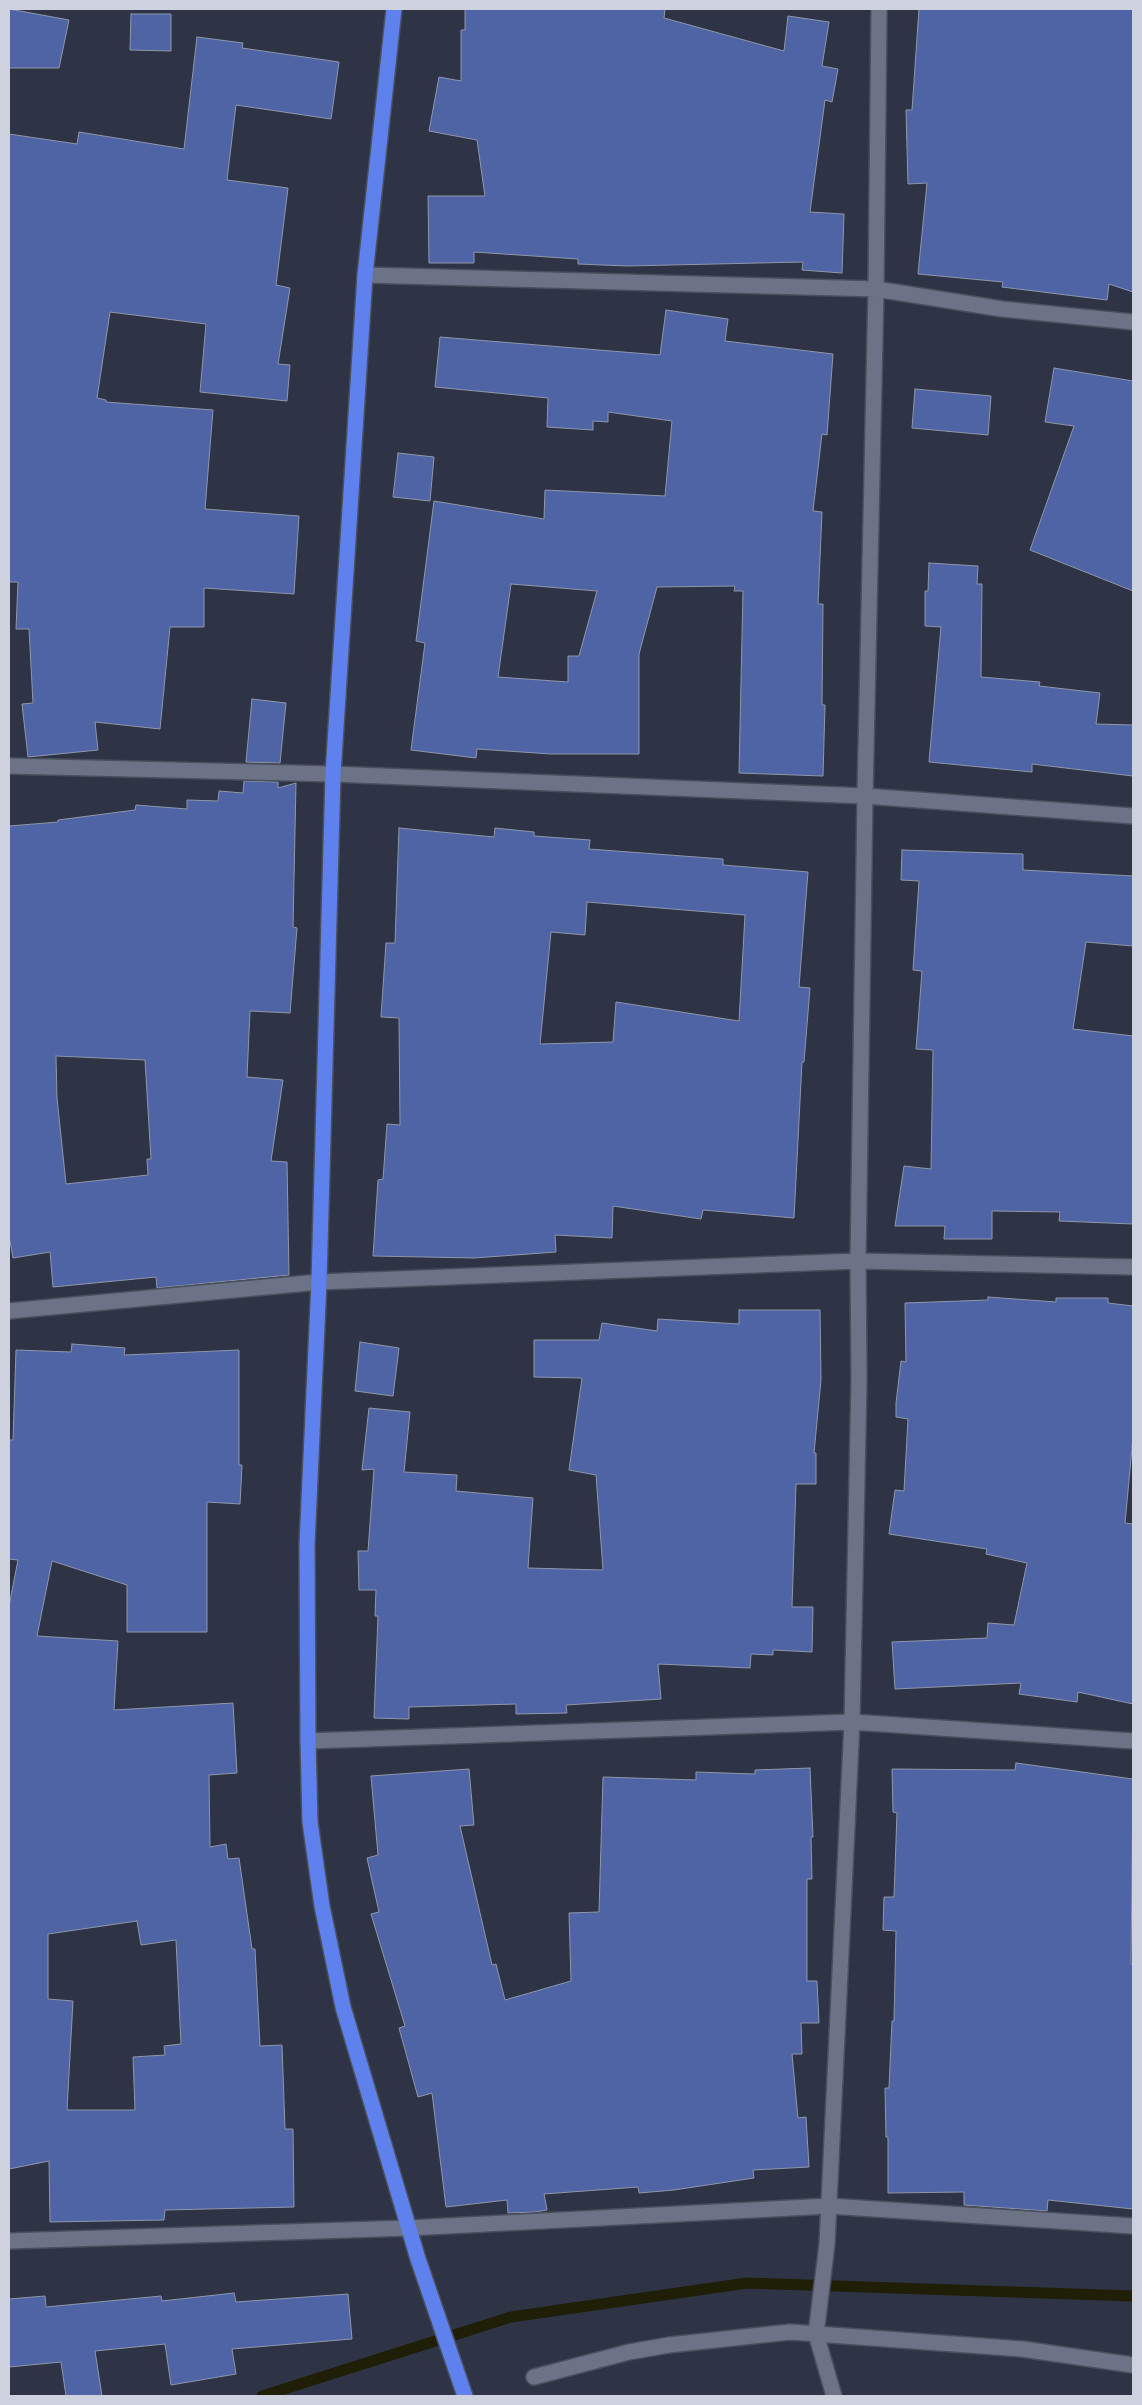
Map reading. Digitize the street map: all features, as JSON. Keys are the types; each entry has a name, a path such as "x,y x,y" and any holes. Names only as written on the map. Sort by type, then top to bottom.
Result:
{"highway":[{"path":"394,9 365,275 333,774 319,1282 308,1545 310,1822 322,1906 343,2007 418,2259 465,2396"}],"street":[{"path":"834,2396 816,2334 827,2244 852,1722 860,1380 858,1261 865,796 876,288 879,9"},
{"path":"365,275 876,288 1002,309 1133,322"},
{"path":"9,766 333,774 865,796 1133,816"},
{"path":"9,1311 319,1282 858,1261 1133,1267"},
{"path":"308,1741 852,1722 1133,1741"},
{"path":"9,2241 409,2228 829,2206 1133,2226"},
{"path":"534,2378 629,2352 737,2336 790,2332 1022,2349 1133,2365"}],"building":[{"path":"9,9 69,20 59,68 9,68"},
{"path":"465,9 665,9 664,18 784,51 788,16 829,22 822,66 838,69 832,102 825,100 810,212 844,214 842,273 802,270 803,262 627,266 578,264 578,259 474,252 474,263 429,263 428,196 485,196 477,140 429,131 439,77 461,81 461,30 465,30"},
{"path":"919,9 1133,9 1133,292 1109,284 1107,300 1002,287 1003,282 918,274 927,183 908,184 906,110 912,110"},
{"path":"131,14 171,14 171,51 130,50"},
{"path":"197,37 243,43 242,48 339,62 331,119 236,105 227,180 288,188 276,285 290,288 278,364 290,365 287,401 200,392 206,324 110,312 97,398 106,400 106,402 213,410 205,509 299,516 294,594 204,588 204,627 170,627 160,729 95,722 98,750 28,757 22,704 33,703 29,629 16,629 18,582 9,582 9,134 77,144 79,132 184,149"},
{"path":"666,310 728,319 725,341 833,354 827,435 822,434 813,511 822,512 818,604 823,604 822,705 825,705 823,776 739,773 743,591 734,591 735,586 657,587 639,654 639,754 551,754 477,749 476,758 411,750 425,643 416,641 434,501 544,519 545,490 665,496 672,421 608,412 608,422 593,421 593,430 547,427 548,398 435,387 440,337 660,355","holes":["511,584 597,591 579,656 568,656 568,682 498,677"]},
{"path":"1054,368 1133,381 1133,591 1030,550 1074,426 1045,422"},
{"path":"915,389 991,396 988,435 912,428"},
{"path":"398,453 434,457 430,501 393,497"},
{"path":"929,563 978,566 977,584 982,584 981,677 1040,682 1039,686 1100,693 1096,724 1133,725 1133,776 1032,764 1032,772 929,762 941,627 925,626 925,591 928,591"},
{"path":"252,699 286,703 280,763 246,762"},
{"path":"244,781 278,782 278,788 296,783 293,927 297,928 290,1013 250,1011 247,1077 283,1080 271,1161 287,1162 289,1275 157,1288 156,1277 53,1287 50,1252 13,1258 9,1236 9,826 58,822 58,820 135,810 136,805 187,809 187,800 218,801 219,791 243,793","holes":["56,1056 145,1060 151,1159 147,1159 148,1175 66,1184 57,1098"]},
{"path":"399,828 494,837 495,828 534,832 534,836 590,840 589,849 723,859 723,865 808,872 799,987 810,988 804,1062 802,1062 794,1218 703,1210 701,1219 613,1206 612,1238 555,1235 556,1252 474,1258 373,1256 378,1180 383,1179 387,1124 400,1125 399,1018 381,1017 386,943 395,943","holes":["587,902 745,915 739,1021 616,1002 613,1042 540,1044 551,932 585,935"]},
{"path":"902,850 1023,854 1023,870 1133,876 1133,946 1086,942 1073,1029 1133,1036 1133,1224 1059,1221 1060,1212 992,1211 992,1239 944,1239 945,1226 895,1226 904,1166 931,1169 933,1050 916,1049 922,971 913,970 919,881 901,880"},
{"path":"988,1297 1056,1302 1056,1298 1108,1298 1108,1303 1133,1306 1133,1437 1125,1523 1133,1524 1133,1704 1078,1692 1077,1702 1019,1694 1021,1683 895,1689 892,1642 987,1638 988,1623 1014,1625 1027,1563 986,1554 987,1549 889,1534 895,1490 904,1491 908,1419 896,1417 896,1403 901,1361 906,1362 905,1303 988,1300"},
{"path":"739,1310 820,1310 821,1380 814,1453 816,1453 816,1484 796,1484 792,1607 813,1607 812,1652 773,1650 773,1655 751,1654 750,1668 658,1664 661,1699 566,1705 567,1713 516,1714 516,1704 409,1707 409,1719 374,1718 378,1616 375,1616 376,1590 359,1590 358,1551 368,1551 374,1469 362,1470 369,1408 410,1412 404,1472 457,1475 456,1491 533,1498 528,1568 603,1570 596,1475 569,1470 582,1378 534,1377 534,1340 599,1340 602,1323 657,1331 658,1319 739,1324"},
{"path":"360,1342 399,1348 393,1396 355,1391"},
{"path":"72,1344 125,1348 124,1355 239,1350 239,1465 242,1465 240,1504 207,1502 207,1632 127,1632 127,1585 52,1561 37,1636 118,1641 114,1710 233,1703 237,1773 209,1775 210,1847 226,1844 228,1859 239,1858 252,1949 255,1949 260,2046 282,2045 285,2129 293,2129 294,2207 165,2210 164,2220 50,2222 49,2161 9,2169 9,1606 18,1560 9,1559 9,1440 13,1440 16,1350 71,1352","holes":["137,1921 141,1945 176,1940 181,2044 164,2046 165,2055 133,2057 135,2110 67,2110 73,2001 48,1999 48,1934"]},
{"path":"1016,1763 1133,1779 1131,1964 1133,1964 1133,2209 1048,2200 1047,2211 964,2205 964,2192 888,2193 888,2137 886,2137 885,2088 889,2088 892,2021 894,2021 896,1931 883,1930 884,1897 894,1897 897,1813 893,1812 892,1769 1015,1770"},
{"path":"810,1768 813,1837 811,1837 812,1879 807,1879 807,1981 817,1981 819,2023 801,2023 802,2054 792,2054 798,2118 806,2117 809,2167 753,2170 754,2178 674,2190 639,2193 638,2187 544,2194 547,2210 535,2212 508,2213 507,2200 446,2207 432,2093 418,2097 399,2028 405,2026 371,1914 379,1912 367,1858 378,1855 371,1776 469,1769 474,1825 460,1826 492,1965 496,1964 505,2000 571,1981 569,1913 599,1912 603,1777 696,1780 696,1772 755,1774 755,1770"},
{"path":"234,2293 236,2302 348,2294 352,2339 232,2349 236,2374 171,2385 165,2344 95,2351 102,2396 66,2396 61,2362 9,2367 9,2299 45,2296 46,2307 161,2296 162,2301"}],"waterway":[{"path":"262,2396 511,2317 747,2283 1133,2296"}]}
